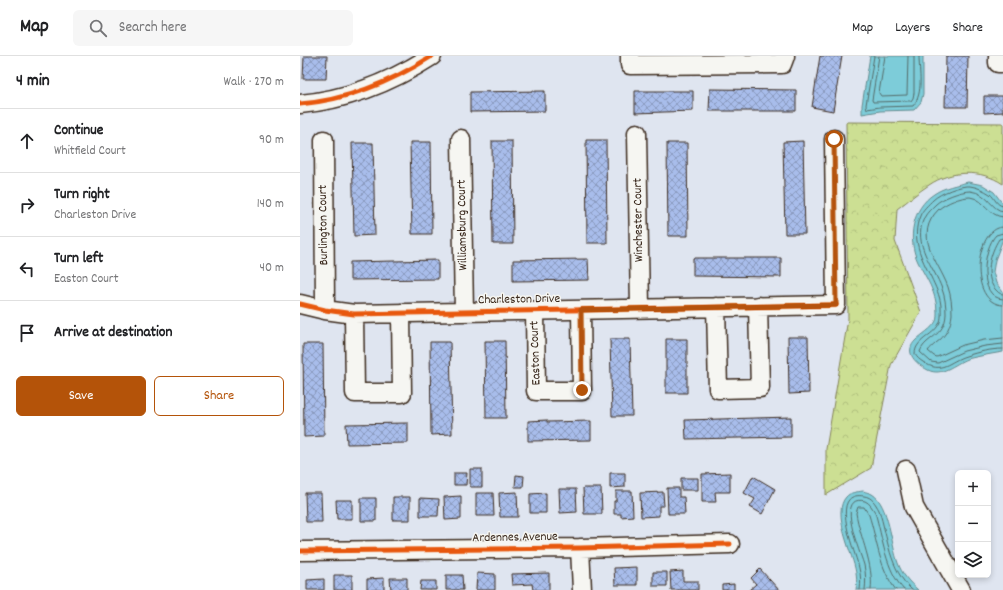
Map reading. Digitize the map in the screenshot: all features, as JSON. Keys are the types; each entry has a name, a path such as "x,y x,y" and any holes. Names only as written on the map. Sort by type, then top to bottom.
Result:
{"street":[{"path":"300,104 328,100 369,88 408,71 432,56"},
{"path":"630,56 630,65 782,64 785,56"},
{"path":"998,56 998,63 1003,63"},
{"name":"Winchester Court","path":"637,133 640,308"},
{"name":"Williamsburg Court","path":"461,139 464,312"},
{"name":"Charleston Drive","path":"300,304 325,310 354,314 836,305 834,139"},
{"name":"Burlington Court","path":"324,140 325,310"},
{"path":"716,307 718,389 760,388 758,306"},
{"name":"Easton Court","path":"535,310 536,391 582,390 581,310"},
{"path":"354,314 355,393 402,393 401,313"},
{"path":"906,470 914,507 961,590"},
{"name":"Ardennes Avenue","path":"300,551 580,548 730,544"},
{"path":"580,548 582,590"}],"green space":[{"path":"846,122 1003,123 1003,184 994,179 976,174 966,173 947,176 929,185 897,209 895,241 921,312 891,365 871,468 826,495 826,449 848,319"}],"water":[{"path":"870,56 923,56 923,94 921,102 914,110 880,111 862,114 862,105"},
{"path":"968,182 983,185 994,192 1003,204 1003,239 995,260 993,272 996,283 1003,292 1003,352 967,359 943,371 933,372 919,364 911,353 912,344 934,324 937,314 935,298 928,280 918,262 912,234 916,216 927,200 934,194 946,188"},
{"path":"863,491 872,494 878,499 882,506 886,515 900,567 906,578 918,590 856,590 856,571 844,532 841,512 842,504 848,495 854,492"}],"building":[{"path":"304,56 327,56 326,79 303,79"},
{"path":"820,56 842,56 833,111 812,107"},
{"path":"946,56 968,56 967,107 945,107"},
{"path":"710,89 796,90 796,111 709,111"},
{"path":"545,91 545,111 470,112 470,92"},
{"path":"635,91 693,91 693,111 635,113"},
{"path":"984,96 1003,96 1003,112 984,113"},
{"path":"586,140 606,140 607,243 587,243"},
{"path":"492,141 512,141 513,244 493,244"},
{"path":"803,141 805,234 785,234 783,142"},
{"path":"410,142 431,142 432,234 412,234"},
{"path":"352,143 373,143 375,235 354,236"},
{"path":"667,143 687,143 688,236 668,236"},
{"path":"693,258 781,258 781,277 693,276"},
{"path":"588,259 589,280 513,281 513,260"},
{"path":"438,260 438,279 350,280 350,262"},
{"path":"788,337 808,337 809,393 789,394"},
{"path":"610,339 630,339 632,416 612,416"},
{"path":"666,339 687,339 687,393 666,393"},
{"path":"485,341 505,341 506,418 486,418"},
{"path":"430,342 450,342 452,434 431,435"},
{"path":"303,344 323,344 324,436 304,437"},
{"path":"791,417 791,437 686,439 685,420"},
{"path":"547,420 547,422 591,421 591,440 528,441 528,421"},
{"path":"408,423 408,443 347,444 346,424"},
{"path":"470,469 482,469 482,487 470,487"},
{"path":"454,473 467,473 466,485 454,485"},
{"path":"610,473 625,473 625,487 610,488"},
{"path":"730,473 730,492 715,492 716,502 702,502 702,474"},
{"path":"516,475 524,476 523,487 515,487"},
{"path":"753,476 775,489 762,514 750,507 755,499 744,493"},
{"path":"681,478 698,478 698,490 681,490"},
{"path":"583,488 601,488 602,514 584,514"},
{"path":"667,488 679,488 679,497 684,497 685,514 668,514"},
{"path":"559,489 576,489 577,512 560,513"},
{"path":"616,491 632,491 633,516 621,517 621,514 614,514"},
{"path":"517,492 518,517 500,517 499,493"},
{"path":"663,492 664,506 659,506 659,516 641,517 640,493"},
{"path":"305,493 321,493 322,522 306,522"},
{"path":"476,493 493,493 494,516 476,516"},
{"path":"546,493 546,513 530,513 530,494"},
{"path":"461,496 461,519 445,520 444,497"},
{"path":"393,497 410,497 410,520 393,520"},
{"path":"361,498 376,498 376,521 361,521"},
{"path":"420,498 439,499 438,516 420,516"},
{"path":"336,500 352,500 352,519 337,519"},
{"path":"637,567 637,585 615,585 614,568"},
{"path":"760,569 779,590 749,590 756,584 751,578"},
{"path":"683,571 683,581 698,581 698,590 671,590 670,572"},
{"path":"653,572 667,572 667,586 653,586"},
{"path":"477,573 495,574 495,590 476,590"},
{"path":"549,573 549,590 533,590 532,584 512,585 511,574"},
{"path":"334,575 352,575 352,590 334,590"},
{"path":"446,575 462,575 463,590 446,590"},
{"path":"384,578 384,590 367,590 367,579"},
{"path":"390,578 407,578 407,590 391,590"},
{"path":"324,579 324,590 307,590 307,580"},
{"path":"421,581 436,581 436,590 420,590"},
{"path":"734,584 734,590 722,590 722,585"}],"cycle path":[{"path":"300,104 318,102 352,94 369,88 402,73 432,56"},
{"path":"300,304 325,310 354,314 836,305"},
{"path":"300,551 580,548 730,544"}],"route":[{"path":"582,390 581,310 836,305 834,139"}]}
